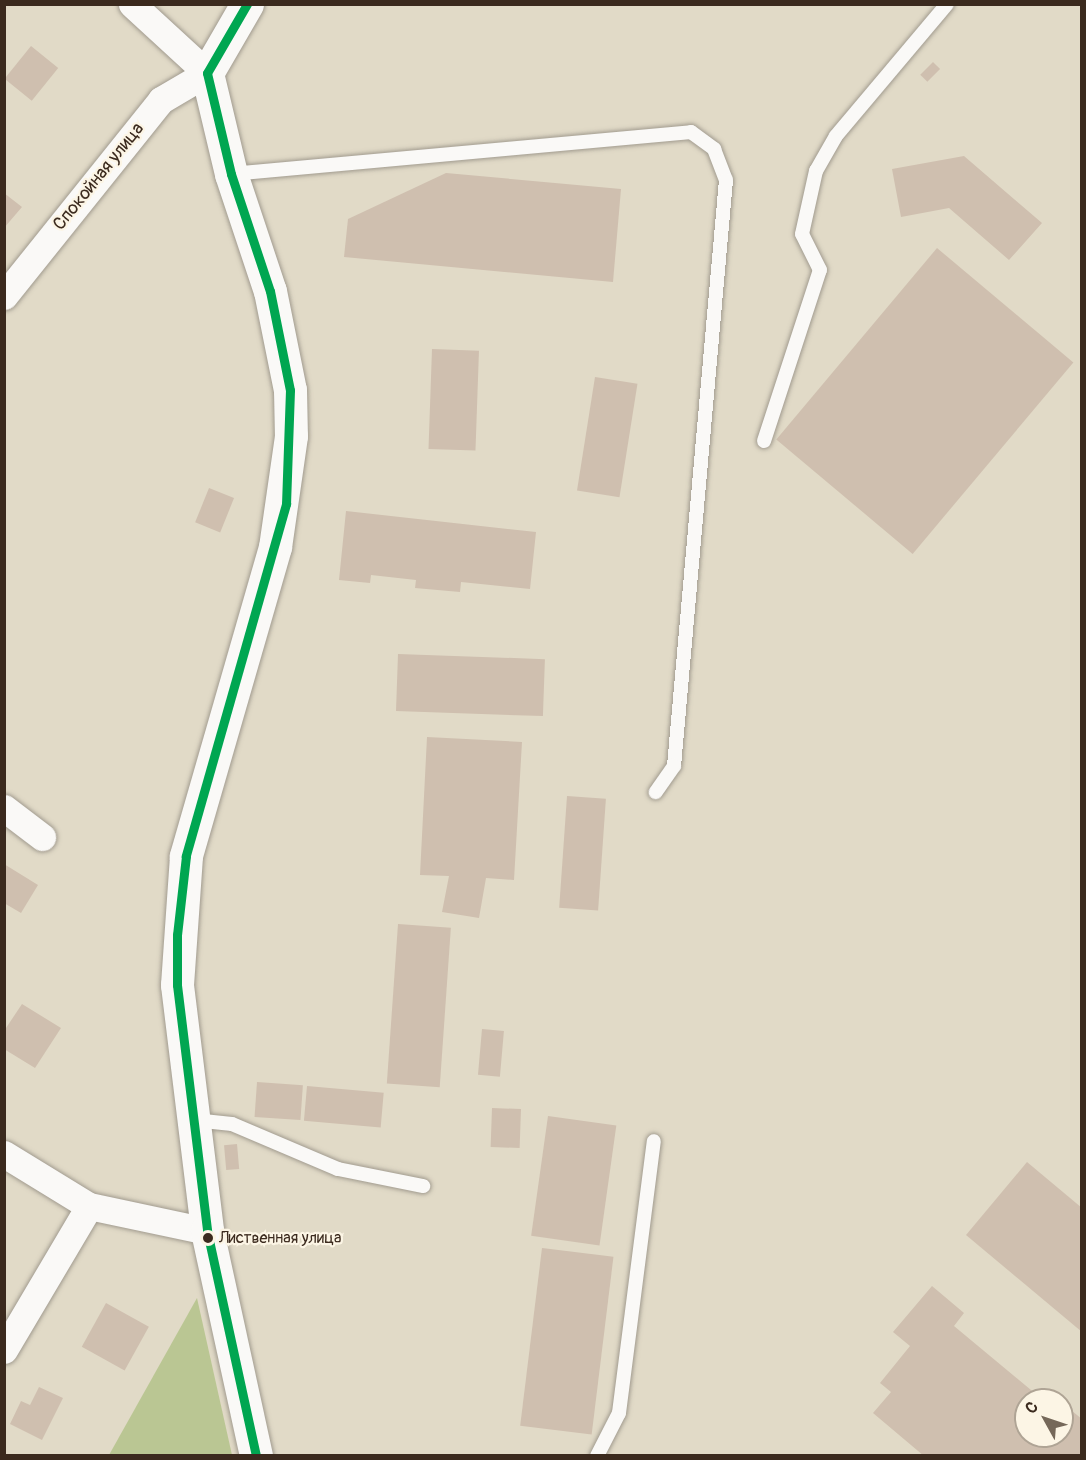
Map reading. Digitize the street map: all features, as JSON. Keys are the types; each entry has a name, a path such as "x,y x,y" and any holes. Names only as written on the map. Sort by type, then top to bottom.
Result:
{"street":[{"path":"132,4 207,73 231,174 270,291 290,390 291,436 276,547 196,816 179,895 177,985 207,1231 262,1454"},
{"path":"207,73 247,4"},
{"name":"Спокойная улица","path":"4,296 161,100 207,73"},
{"path":"4,808 42,837"},
{"path":"4,1154 89,1206 207,1231"},
{"path":"4,1350 89,1206"}],"lane":[{"path":"764,441 820,270 802,234 816,171 836,136 947,4"},
{"path":"231,174 691,132 714,149 726,180 674,766 656,792"},
{"path":"194,1120 232,1124 338,1169 423,1186"},
{"path":"597,1455 619,1413 654,1141"}],"green space":[{"path":"197,1298 232,1455 109,1455"}],"building":[{"path":"31,46 58,68 32,101 5,79"},
{"path":"933,62 940,69 927,82 920,75"},
{"path":"964,156 1042,223 1009,260 949,208 901,217 892,169"},
{"path":"446,173 621,189 613,282 344,257 348,219"},
{"path":"4,193 22,207 4,228"},
{"path":"937,248 1073,362 913,554 776,440"},
{"path":"432,349 479,351 475,451 429,449"},
{"path":"595,377 637,384 619,497 577,491"},
{"path":"209,488 234,498 220,532 195,522"},
{"path":"346,511 536,532 530,589 461,582 460,592 415,588 416,580 371,575 370,583 339,580"},
{"path":"398,654 545,659 543,716 396,711"},
{"path":"427,737 522,742 514,880 486,878 479,918 442,912 449,876 420,875"},
{"path":"567,796 606,799 598,910 559,908"},
{"path":"4,864 38,885 21,913 4,903"},
{"path":"398,924 451,928 440,1087 387,1084"},
{"path":"22,1004 61,1028 35,1068 4,1049 4,1031"},
{"path":"482,1029 504,1031 500,1077 478,1075"},
{"path":"257,1082 303,1085 300,1120 255,1117"},
{"path":"307,1086 384,1093 381,1128 304,1121"},
{"path":"492,1108 521,1109 520,1148 491,1147"},
{"path":"548,1116 616,1126 599,1245 531,1236"},
{"path":"237,1144 239,1169 226,1170 224,1145"},
{"path":"1027,1162 1082,1208 1082,1332 966,1235"},
{"path":"542,1248 613,1257 592,1434 520,1426"},
{"path":"932,1286 964,1313 954,1326 1029,1388 1014,1388 1014,1448 1074,1448 1074,1413 1082,1419 1082,1456 924,1456 873,1413 891,1392 880,1383 910,1346 893,1332"},
{"path":"106,1303 149,1327 125,1370 82,1347"},
{"path":"39,1387 63,1398 42,1440 10,1424 21,1401 30,1405"}],"transit line":[{"path":"207,73 247,4"},
{"path":"207,73 231,174 270,291 290,390 286,504 186,856 177,935 177,985 207,1231 256,1456"}],"place":[{"name":"Лиственная улица","path":"208,1238"}]}
